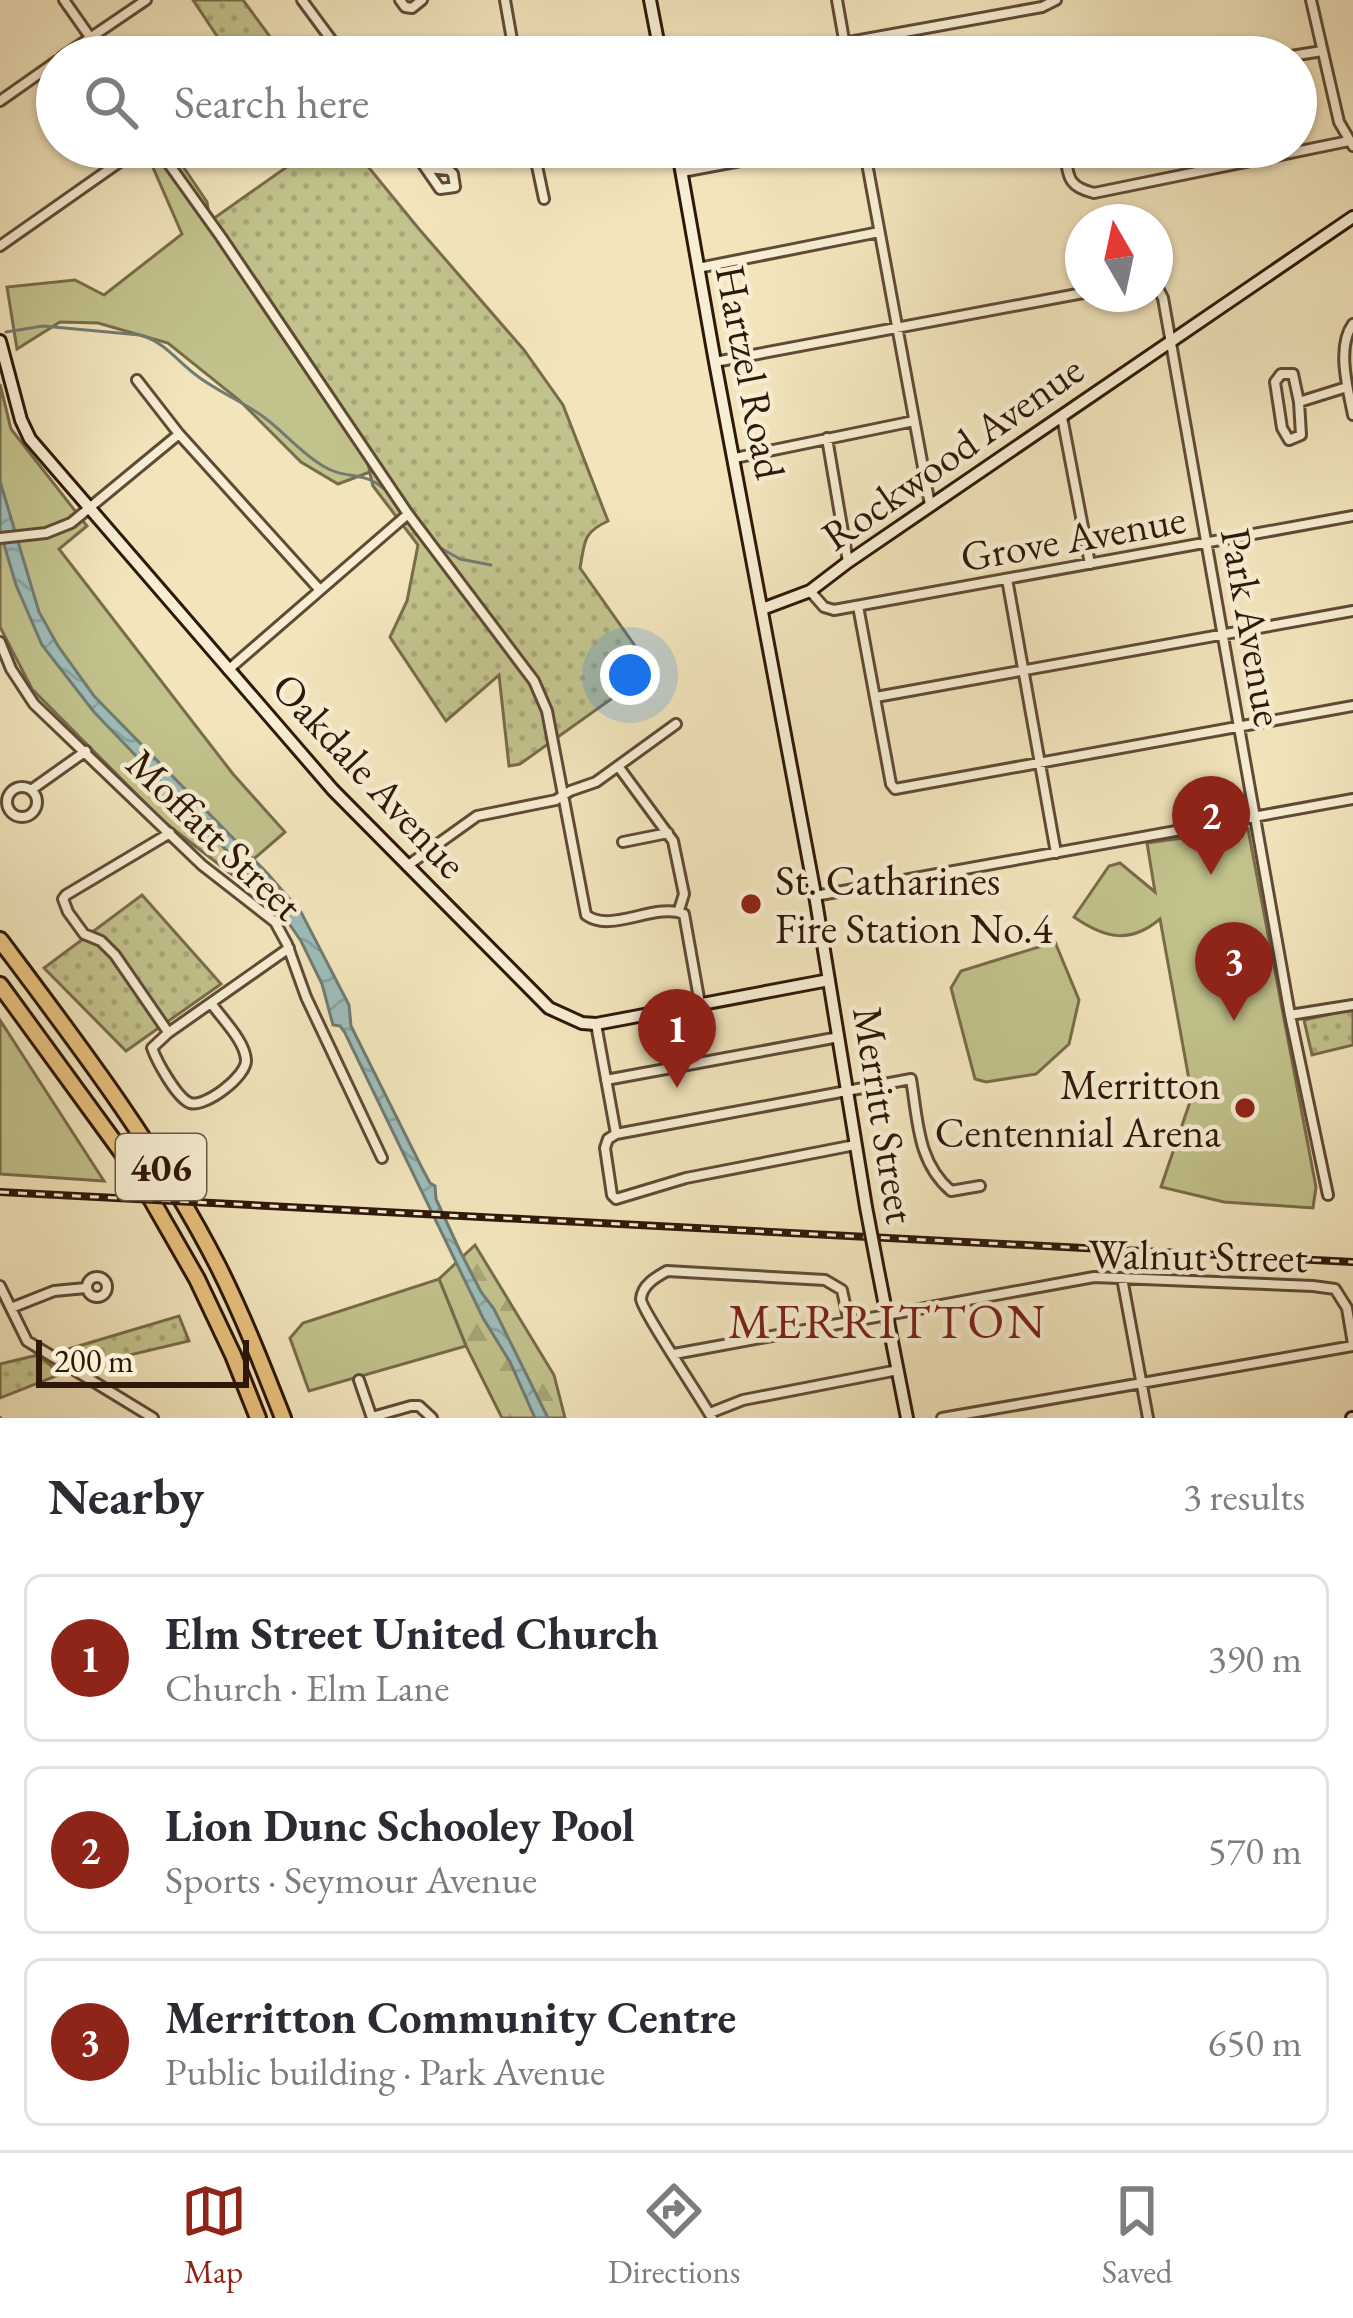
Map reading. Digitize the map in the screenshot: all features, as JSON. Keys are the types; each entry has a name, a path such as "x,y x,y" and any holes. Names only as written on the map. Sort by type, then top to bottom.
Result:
{"highway":[{"name":"406","path":"0,940 174,1186 218,1265 283,1418"},
{"name":"406","path":"0,985 134,1168 197,1280 258,1418"}],"street":[{"path":"64,0 89,36"},
{"path":"92,36 146,0"},
{"path":"302,0 329,36"},
{"path":"400,0 409,8 422,0"},
{"path":"505,0 511,36"},
{"path":"650,0 657,36"},
{"path":"837,0 844,36"},
{"path":"883,36 1042,7 1056,0"},
{"path":"1311,0 1339,122 1351,144 1317,150"},
{"path":"1317,52 1322,51"},
{"path":"0,101 36,76"},
{"path":"0,246 111,168"},
{"path":"172,168 408,514 534,681 547,711 583,904 590,919 602,922 680,910"},
{"path":"537,168 544,199"},
{"name":"Hartzel Road","path":"681,168 762,609"},
{"path":"682,172 703,168"},
{"path":"868,168 930,506"},
{"path":"1068,168 1070,182 1094,193 1225,168"},
{"name":"Rockwood Avenue","path":"762,609 810,591 1353,217"},
{"path":"698,268 879,232"},
{"path":"715,362 1065,296"},
{"name":"Park Avenue","path":"1166,312 1290,1015 1328,1195"},
{"path":"1353,324 1345,346 1353,415"},
{"name":"Oakdale Avenue","path":"0,341 30,439 228,670 333,790 549,1008 596,1024"},
{"path":"1280,374 1293,374 1299,402 1301,435 1289,440 1282,428 1275,382 1280,374"},
{"path":"137,380 179,434 320,589"},
{"path":"1299,402 1347,387"},
{"path":"1062,417 1090,564"},
{"path":"735,458 914,422"},
{"path":"0,538 56,530 92,509 179,434"},
{"path":"826,438 848,562"},
{"path":"228,670 408,514"},
{"name":"Grove Avenue","path":"810,591 824,607 834,610 1353,516"},
{"path":"1006,579 1056,853"},
{"path":"858,606 895,788 1353,706"},
{"name":"Merritt Street","path":"762,609 907,1418"},
{"path":"876,697 1353,611"},
{"name":"Moffatt Street","path":"0,642 23,691 202,865 275,922 382,1158"},
{"path":"407,866 477,816 562,797 596,782 676,724"},
{"path":"31,790 86,751"},
{"path":"618,766 673,841 684,894 680,910"},
{"path":"22,787 31,790 37,804 33,813 14,816 7,808 8,794 22,787"},
{"path":"815,896 1353,799"},
{"path":"168,1033 116,956 101,941 84,934 64,899 170,833"},
{"path":"623,842 668,833"},
{"path":"680,910 688,924 700,1004"},
{"path":"211,1003 247,1063 243,1072 205,1103 195,1104 185,1101 152,1048 168,1033 211,1003 290,948"},
{"path":"616,1134 596,1024 829,980"},
{"path":"1290,1015 1353,1005"},
{"path":"606,1080 839,1037"},
{"path":"855,1144 686,1178 616,1199 604,1148 616,1134 911,1079 926,1161 938,1180 951,1191 980,1186"},
{"path":"849,1323 842,1290 824,1280 667,1271 645,1287 641,1301 711,1416 743,1400 898,1370"},
{"name":"Walnut Street","path":"674,1354 1094,1277 1335,1289 1342,1296 1353,1345"},
{"path":"1123,1278 1148,1418"},
{"path":"0,1286 27,1341 153,1418"},
{"path":"11,1308 54,1291 86,1288"},
{"path":"942,1418 1353,1345"},
{"path":"359,1380 372,1418 411,1406 419,1406 432,1418"}],"green space":[{"path":"193,0 243,0 270,36 217,36"},
{"path":"153,168 184,168 207,202 210,221 362,440 370,472 338,484 301,462 239,400 168,343 98,323 60,322 17,349 7,287 75,280 104,295 182,234"},
{"path":"285,168 369,168 524,350 563,405 608,521 589,534 580,568 652,670 520,764 509,766 499,675 446,721 390,637 407,601 418,545 373,486 362,440 210,221"},
{"path":"0,384 11,429 87,526 59,549 233,774 285,832 234,876 164,822 32,689 0,627"},
{"path":"1248,829 1316,1187 1313,1208 1224,1202 1161,1187 1192,1096 1160,919 1138,932 1118,936 1074,917 1109,866 1120,863 1155,892 1147,843"},
{"path":"142,895 221,984 126,1051 44,968"},
{"path":"1055,942 1079,1000 1069,1044 1036,1074 986,1082 975,1079 951,988 961,971"},
{"path":"1353,1009 1353,1045 1312,1055 1304,1020"},
{"path":"0,1020 104,1181 0,1174"},
{"path":"475,1245 554,1375 565,1418 502,1418 439,1279"},
{"path":"439,1279 466,1346 309,1391 290,1338 303,1323"},
{"path":"179,1316 189,1341 79,1367 55,1353"},
{"path":"38,1355 61,1374 0,1398 0,1364"}],"water":[{"path":"0,481 39,612 58,646 94,696 301,912 349,1005 351,1026 435,1186 436,1199 460,1251 548,1418 535,1418 510,1362 483,1318 345,1033 333,1025 322,984 301,941 250,875 94,712 42,645 16,585 0,531"}],"waterway":[{"path":"6,332 43,326 149,338 200,378 265,418 323,466 372,481 391,495"},
{"path":"437,546 460,559 491,565"}],"railway":[{"path":"0,1192 1353,1262"}],"place":[{"name":"Lion Dunc Schooley Pool","path":"1211,875"},
{"name":"St. Catharines Fire Station No.4","path":"751,904"},
{"name":"Merritton Community Centre","path":"1234,1021"},
{"name":"Elm Street United Church","path":"677,1088"},
{"name":"Merritton Centennial Arena","path":"1245,1108"}],"district":[{"name":"MERRITTON","path":"888,1321"}]}
